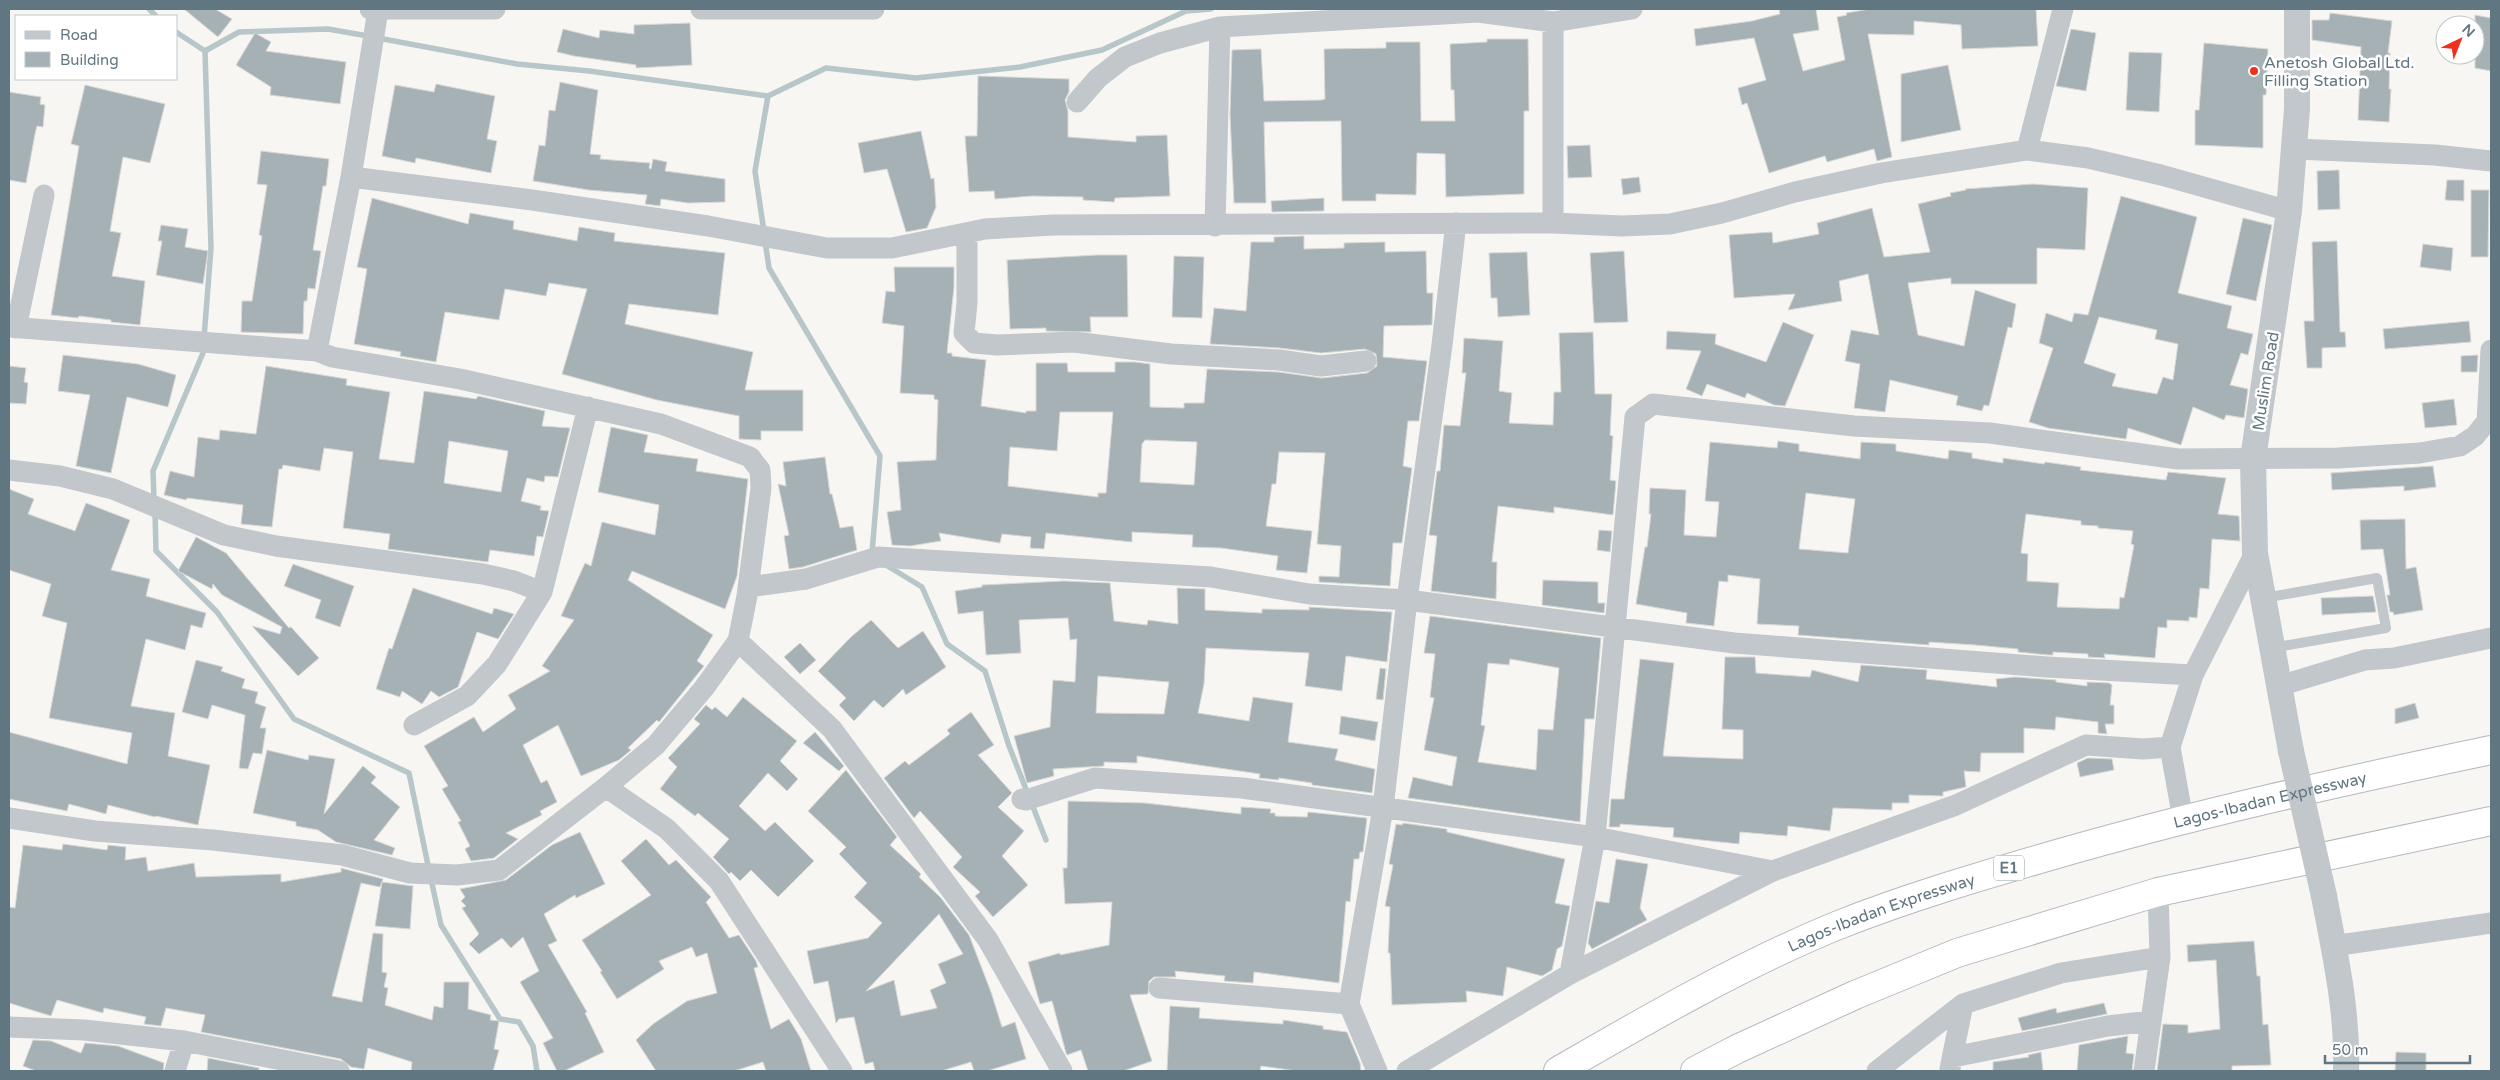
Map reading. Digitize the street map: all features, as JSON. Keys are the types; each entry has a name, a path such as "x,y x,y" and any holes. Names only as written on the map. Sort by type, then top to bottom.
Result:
{"highway":[{"name":"Lagos-Ibadan Expressway","path":"1558,1071 1727,977 1836,926 1966,880 2182,819 2491,750"},
{"path":"1695,1071 1737,1048 1855,994 1957,953 2158,892 2491,821"}],"street":[{"path":"317,351 351,177 374,10 495,9"},
{"path":"701,9 874,9"},
{"path":"1077,102 1098,78 1125,57 1160,43 1220,27 1478,12 1553,22 1632,9"},
{"path":"2027,150 2063,9"},
{"name":"Muslim Road","path":"2297,9 2295,149 2289,211 2254,458 2255,553 2291,751 2324,896 2333,946 2341,994 2347,1050 2346,1071"},
{"path":"1553,22 1554,223"},
{"path":"1215,226 1220,27"},
{"path":"2295,149 2435,155 2491,161"},
{"path":"351,177 542,201 708,226 827,248 892,248 985,229 1053,225 1215,226 1554,223 1622,226 1670,224 1722,213 1795,192 1881,173 2027,150 2088,158 2161,175 2289,211"},
{"path":"9,818 96,830 213,840 342,855 410,873 457,875 499,870 606,787 656,745 704,688 738,641 748,587 761,488 760,470 750,457 661,424 460,378 332,357 317,351 12,328 44,195"},
{"path":"1377,1071 1349,1004 1383,808 1406,600 1442,345 1456,223"},
{"path":"967,233 967,303 964,333 974,343 997,345 1074,342 1171,354 1279,360 1320,366 1366,361"},
{"path":"1570,974 1595,837 1635,416 1653,404 1854,426 1990,433 2178,459 2338,458 2420,453 2460,446 2475,436 2487,421 2491,350"},
{"path":"414,725 467,696 497,664 542,592 588,407"},
{"path":"9,470 60,476 113,489 233,537 276,546 483,574 514,581 542,592"},
{"path":"2182,819 2170,747 2193,675 2255,553"},
{"path":"748,587 806,579 878,557 1211,577 1309,594 1406,600 1734,643 2038,666 2193,675"},
{"path":"2279,686 2365,660 2394,658 2491,638"},
{"path":"738,641 832,729 988,940 1062,1071"},
{"path":"1407,1071 1570,974 1773,871 1956,805 2086,745 2143,749 2170,747"},
{"path":"1022,799 1026,800 1095,778 1242,788 1595,837 1773,871"},
{"path":"606,787 667,829 719,880 842,1071"},
{"path":"2144,1071 2160,957 2158,892"},
{"path":"2333,946 2491,923"},
{"path":"1877,1071 1963,1004 2061,973 2160,957"},
{"path":"1159,988 1349,1004"},
{"path":"1963,1004 1951,1064 2108,1026 2151,1022"},
{"path":"9,1027 84,1030 184,1041 339,1071"},
{"path":"175,1071 184,1041"}],"lane":[{"path":"2263,599 2377,578 2386,628 2272,648"}],"building":[{"path":"184,9 215,9 232,19 218,37"},
{"path":"1779,9 1816,9 1819,30 1793,34 1803,71 1845,60 1837,17 1847,15 1846,13 1870,9 2036,9 2038,46 1962,49 1961,25 1914,21 1914,35 1868,34 1892,157 1877,161 1874,149 1827,162 1825,156 1769,173 1747,103 1742,105 1738,88 1766,80 1754,38 1696,46 1694,29 1752,21 1780,14"},
{"path":"2330,13 2392,21 2388,53 2390,53 2389,89 2391,89 2389,122 2358,120 2361,47 2312,40 2312,20 2329,20"},
{"path":"2485,17 2491,18 2491,71 2475,68 2475,65 2485,65"},
{"path":"690,23 692,65 636,68 636,65 557,52 563,29 599,38 600,30 634,34 634,25"},
{"path":"2071,29 2096,33 2086,91 2056,86"},
{"path":"255,33 271,42 266,51 346,62 340,104 270,95 271,87 236,65"},
{"path":"1487,39 1528,39 1529,111 1524,111 1524,194 1446,197 1445,154 1417,153 1416,195 1376,194 1376,201 1342,201 1341,121 1264,122 1266,203 1234,203 1230,114 1232,50 1261,49 1264,101 1321,100 1325,99 1324,49 1386,48 1386,42 1420,42 1421,121 1455,121 1454,90 1451,90 1450,44 1487,42"},
{"path":"2204,43 2268,49 2266,95 2263,95 2263,148 2195,145 2195,110 2199,110"},
{"path":"2129,52 2162,53 2159,112 2126,110"},
{"path":"1948,65 1961,130 1901,142 1901,74"},
{"path":"978,76 1069,79 1069,92 1065,100 1068,111 1068,137 1136,142 1136,136 1167,135 1170,196 1115,198 1114,202 1083,200 1083,197 1032,196 995,199 994,191 969,192 965,136 977,136"},
{"path":"560,82 598,90 590,154 601,155 600,159 650,163 649,168 651,169 653,159 667,162 665,171 725,179 725,202 688,203 661,199 660,206 645,204 647,195 589,190 533,181 539,145 545,146 549,110 555,111"},
{"path":"436,84 495,96 487,139 497,141 491,173 416,158 415,163 382,156 395,85 434,92"},
{"path":"85,85 165,104 150,163 123,157 110,231 121,233 112,276 145,281 140,325 79,316 78,318 51,315 79,146 71,144"},
{"path":"9,92 41,97 40,104 45,105 43,127 37,126 26,183 9,180"},
{"path":"921,131 931,179 934,178 936,207 927,228 906,232 887,169 864,173 858,143"},
{"path":"1590,145 1592,177 1568,178 1567,146"},
{"path":"261,151 329,159 326,186 323,186 313,250 321,251 315,289 308,288 307,301 304,301 303,334 241,332 242,301 252,301 262,236 259,235 267,185 257,184"},
{"path":"2339,170 2340,209 2318,210 2317,171"},
{"path":"1639,177 1641,192 1623,195 1621,179"},
{"path":"2447,180 2464,180 2464,201 2445,200"},
{"path":"2033,184 2088,188 2085,250 2037,248 2037,284 1951,284 1951,278 1908,283 1918,335 1964,346 1975,290 2016,304 2012,328 2008,327 1989,406 1984,405 1982,411 1956,405 1958,396 1890,380 1885,412 1854,408 1860,364 1845,361 1851,330 1879,335 1868,274 1839,281 1842,301 1788,310 1795,294 1734,298 1729,235 1772,232 1773,243 1819,234 1817,223 1872,208 1884,257 1930,252 1918,204 1951,196 1950,193 1965,189"},
{"path":"2471,190 2489,190 2488,257 2471,257"},
{"path":"2121,196 2197,217 2178,293 2232,306 2227,328 2253,334 2248,355 2241,353 2230,385 2248,389 2244,418 2226,415 2224,420 2193,407 2181,445 2128,428 2126,439 2048,428 2029,422 2053,348 2039,343 2046,313 2072,322 2074,313 2088,315","holes":["2099,317 2157,330 2155,339 2178,344 2173,380 2163,377 2157,394 2112,386 2116,374 2084,363"]},
{"path":"372,198 468,224 470,213 514,221 513,229 577,241 579,227 615,233 614,241 725,253 718,315 629,304 625,324 753,352 745,390 803,390 803,431 761,431 761,440 739,439 739,416 657,400 562,374 587,289 549,283 546,296 505,289 499,320 445,312 436,362 400,356 401,352 354,344 367,269 357,267"},
{"path":"1324,198 1324,211 1272,212 1271,201"},
{"path":"2243,218 2272,225 2256,301 2226,294"},
{"path":"161,225 188,229 185,247 208,251 203,284 156,275 162,241 158,241"},
{"path":"1304,236 1304,249 1344,248 1344,243 1385,242 1385,252 1426,251 1427,293 1433,293 1432,325 1384,326 1383,357 1427,361 1419,421 1408,421 1403,466 1412,468 1402,543 1393,543 1390,586 1319,582 1319,576 1339,577 1341,546 1317,544 1325,453 1279,452 1276,484 1272,484 1266,526 1312,531 1307,573 1276,570 1278,556 1221,548 1192,547 1193,535 1132,532 1132,542 1046,533 1044,549 1030,548 1031,537 1002,534 1000,543 939,533 941,541 910,546 892,545 887,512 901,510 897,462 936,460 938,400 934,399 934,395 900,393 904,326 882,323 886,291 895,292 894,267 954,267 954,287 947,353 952,353 952,356 986,360 981,406 1026,413 1026,411 1036,411 1036,363 1067,363 1068,372 1115,372 1115,362 1150,364 1150,407 1184,408 1184,403 1204,403 1207,369 1278,372 1322,378 1367,373 1377,366 1376,354 1365,349 1321,353 1280,348 1210,344 1214,308 1246,311 1251,242 1274,242 1274,237","holes":["1060,412 1113,412 1106,493 1098,493 1098,497 1008,486 1010,447 1057,451","1145,440 1197,442 1194,485 1140,482 1142,444"]},
{"path":"2337,241 2340,332 2345,332 2346,347 2322,348 2322,368 2307,368 2304,321 2314,321 2312,242"},
{"path":"2423,244 2453,248 2451,271 2420,267"},
{"path":"1624,251 1628,322 1594,323 1590,253"},
{"path":"1527,252 1530,315 1498,317 1497,298 1491,298 1489,253"},
{"path":"1127,255 1128,317 1090,317 1091,332 1046,331 1046,328 1010,329 1007,260"},
{"path":"1174,256 1204,257 1202,318 1172,317"},
{"path":"2469,321 2471,342 2385,349 2383,329"},
{"path":"1783,322 1814,335 1785,406 1774,405 1747,393 1745,398 1707,384 1702,396 1686,389 1701,351 1666,349 1667,331 1716,334 1715,344 1766,362"},
{"path":"1593,332 1595,394 1612,394 1610,435 1613,436 1610,480 1616,481 1613,515 1554,507 1554,513 1498,506 1492,562 1497,562 1496,599 1431,591 1437,536 1429,535 1437,471 1440,471 1444,425 1460,426 1466,373 1462,373 1464,338 1503,341 1499,391 1512,393 1509,423 1553,425 1554,392 1561,392 1559,333"},
{"path":"63,355 138,364 176,375 168,407 127,397 111,473 76,466 90,395 58,391"},
{"path":"2478,355 2477,372 2461,372 2461,356"},
{"path":"9,366 26,368 24,382 28,383 26,404 9,403"},
{"path":"266,366 347,379 346,385 390,392 379,459 414,463 424,391 476,399 478,396 545,411 542,426 570,428 558,477 545,476 544,482 527,478 521,501 541,506 540,510 549,511 543,537 537,536 534,556 490,550 488,562 388,549 390,534 343,528 353,452 324,448 320,471 283,465 282,469 279,469 272,527 241,524 243,505 187,498 186,500 164,495 170,471 194,477 198,437 219,440 220,430 256,434","holes":["449,441 508,451 501,492 444,483"]},
{"path":"2454,399 2457,425 2425,428 2422,403"},
{"path":"611,427 648,435 644,452 698,459 696,471 748,479 737,576 725,609 632,571 628,580 713,635 697,661 704,666 659,722 657,720 628,748 631,750 619,760 581,776 558,725 523,745 541,783 547,780 557,802 540,811 542,815 506,833 518,839 494,858 471,861 465,849 470,846 458,822 461,821 442,789 448,786 424,746 474,717 483,732 516,709 508,695 550,671 542,666 574,620 561,616 585,563 591,566 602,522 655,535 659,505 598,492"},
{"path":"1778,441 1799,444 1799,451 1860,459 1861,442 1896,444 1896,451 1948,459 1949,450 1972,453 1972,458 2003,463 2003,458 2044,464 2045,462 2081,467 2080,470 2166,480 2168,472 2226,478 2218,514 2239,516 2240,541 2212,539 2209,589 2200,588 2197,618 2189,617 2189,621 2167,620 2167,628 2158,627 2155,658 2104,654 2105,658 2088,657 2088,654 2053,652 2053,655 2048,655 2018,652 2018,649 1975,645 1929,642 1929,645 1798,635 1799,626 1757,624 1760,579 1728,575 1728,582 1719,581 1714,626 1686,623 1687,613 1636,604 1651,514 1649,514 1650,488 1686,490 1684,535 1716,537 1719,502 1705,501 1710,442 1777,448","holes":["1806,493 1855,499 1848,553 1799,549","2026,514 2081,521 2081,525 2098,526 2098,528 2133,531 2131,544 2134,545 2124,598 2120,597 2119,609 2057,607 2059,583 2027,581 2028,554 2021,553"]},
{"path":"825,457 830,494 832,494 840,528 853,526 857,550 803,567 789,569 784,536 789,535 778,484 786,486 783,462"},
{"path":"2433,466 2436,487 2404,491 2404,486 2332,490 2331,473"},
{"path":"9,489 34,499 28,514 75,531 86,503 130,520 111,570 150,579 146,596 206,613 202,628 191,625 185,650 146,639 131,706 175,713 168,756 210,765 198,825 155,817 108,805 106,814 69,804 67,811 9,799 9,732 127,764 132,733 49,718 67,623 42,616 51,584 9,570"},
{"path":"2405,519 2406,569 2416,567 2423,610 2394,615 2393,612 2390,612 2387,595 2390,595 2383,549 2361,550 2360,520"},
{"path":"1599,530 1612,531 1610,552 1597,550"},
{"path":"196,537 226,553 289,628 291,627 319,658 298,676 252,626 280,634 282,627 222,595 213,584 212,589 178,571"},
{"path":"293,564 354,586 340,627 315,618 321,600 284,586"},
{"path":"1543,580 1598,582 1598,603 1605,603 1604,613 1542,605"},
{"path":"1064,581 1110,583 1114,621 1147,625 1148,620 1178,624 1177,588 1205,589 1205,610 1262,613 1262,609 1309,610 1309,607 1392,612 1387,662 1346,656 1342,691 1305,686 1309,653 1206,648 1204,684 1198,713 1249,721 1253,697 1293,703 1288,742 1338,749 1335,760 1375,769 1372,793 1312,785 1312,783 1279,778 1278,780 1259,778 1260,774 1137,756 1137,763 1104,762 1104,766 1053,769 1054,776 1027,783 1014,736 1050,727 1053,680 1075,682 1077,639 1070,640 1068,618 1019,620 1021,653 986,655 983,611 958,614 955,591 982,587 982,585","holes":["1098,676 1169,682 1164,714 1096,713"]},
{"path":"413,588 492,614 494,608 514,614 498,639 477,632 458,687 439,697 431,691 422,704 402,691 400,697 376,689 389,648 392,649"},
{"path":"2373,596 2376,612 2322,615 2321,598"},
{"path":"1430,616 1601,638 1594,719 1585,719 1580,822 1408,798 1413,777 1452,786 1457,757 1424,750 1434,698 1430,697 1435,654 1424,653","holes":["1510,659 1559,668 1553,730 1538,729 1536,770 1478,762 1485,726 1481,725 1488,663 1509,665"]},
{"path":"871,620 898,648 923,631 946,667 906,695 903,689 883,708 874,700 854,721 839,705 846,698 818,671 851,637"},
{"path":"800,643 816,660 800,674 784,657"},
{"path":"1725,657 1755,657 1756,673 1810,677 1812,670 1858,682 1861,665 1927,670 1926,679 1997,687 1996,679 2015,677 2056,680 2056,682 2087,686 2087,682 2109,683 2112,685 2110,705 2114,705 2114,724 2105,724 2107,734 2098,733 2098,722 2056,717 2055,730 2024,728 2024,753 1981,753 1980,772 1964,771 1966,787 1943,792 1943,796 1909,795 1909,803 1892,803 1892,810 1833,808 1830,831 1788,826 1787,836 1740,832 1739,844 1673,837 1674,828 1620,824 1620,827 1609,827 1611,799 1624,799 1640,659 1674,663 1663,756 1743,759 1743,730 1722,729"},
{"path":"196,660 223,667 221,671 245,679 242,688 258,692 255,703 266,707 260,728 266,728 262,754 253,753 248,769 239,768 245,715 212,705 208,719 182,712"},
{"path":"1380,668 1386,669 1383,700 1376,699"},
{"path":"743,697 797,741 780,761 798,779 787,791 768,773 739,806 765,831 775,822 814,861 778,897 751,870 740,881 731,872 729,874 713,857 729,839 698,813 695,816 660,789 677,767 668,758 700,724 694,719 706,705 712,710 715,707 727,717"},
{"path":"2415,703 2419,718 2395,724 2395,709"},
{"path":"971,712 994,745 978,755 1012,793 998,807 1024,831 1002,856 1028,885 993,917 975,896 980,892 953,867 962,857 920,811 914,818 884,778 905,761 909,765 950,734 947,730"},
{"path":"1341,716 1378,722 1375,741 1339,734"},
{"path":"815,732 844,766 839,771 803,743"},
{"path":"267,750 308,760 309,755 335,759 324,814 363,766 376,777 371,783 400,807 374,840 395,848 392,855 336,842 318,830 296,826 296,822 253,813"},
{"path":"2088,758 2112,759 2114,770 2080,777 2077,763"},
{"path":"846,770 897,837 890,845 921,874 919,877 941,898 969,935 1002,1027 1015,1022 1026,1059 987,1071 974,1071 971,1062 941,1071 875,1071 873,1062 865,1064 854,1017 839,1019 836,1023 828,981 814,984 807,951 868,938 882,923 854,897 867,883 839,854 846,847 808,811","holes":["939,914 963,954 938,964 946,983 930,990 937,1008 901,1016 894,980 866,991"]},
{"path":"1068,801 1145,803 1241,814 1241,807 1271,809 1270,813 1275,813 1275,816 1307,817 1308,812 1367,818 1363,852 1360,852 1359,859 1354,859 1350,902 1346,901 1339,983 1254,972 1253,983 1224,981 1225,976 1175,971 1176,977 1154,977 1149,981 1148,994 1130,995 1152,1061 1123,1071 1088,1071 1081,1050 1067,1055 1052,1001 1040,1004 1028,962 1060,953 1060,955 1109,945 1112,902 1065,904 1063,868 1067,868"},
{"path":"1403,823 1447,829 1447,832 1565,859 1555,903 1570,906 1562,946 1557,949 1552,970 1542,976 1507,967 1503,996 1466,991 1467,1002 1392,1005 1390,953 1388,953 1390,907 1385,906 1393,865 1389,864 1396,824 1402,825"},
{"path":"580,832 605,884 576,898 575,895 544,914 557,941 548,945 587,1012 585,1013 604,1052 564,1071 557,1071 543,1043 553,1038 520,982 539,971 523,937 511,948 502,938 479,954 469,944 479,934 462,908 466,906 461,901 465,897 460,889 506,880 552,845"},
{"path":"646,839 669,865 676,860 711,897 706,902 729,938 739,935 756,961 758,967 754,968 771,1029 789,1019 801,1039 811,1071 766,1071 763,1062 734,1071 656,1071 636,1040 653,1024 687,1001 717,993 707,953 696,957 692,947 659,961 664,969 617,999 582,940 651,895 621,861"},
{"path":"63,844 107,850 108,845 126,847 125,860 146,857 148,871 194,863 196,877 281,874 281,882 341,872 341,868 383,879 380,887 361,883 332,996 362,1002 373,933 383,934 382,972 387,973 384,987 388,988 385,1005 432,1020 434,1006 443,1008 444,982 469,982 468,1009 491,1015 490,1020 499,1021 494,1049 499,1050 493,1071 411,1071 412,1062 368,1048 364,1069 351,1067 341,1059 201,1032 205,1015 166,1008 161,1026 144,1024 146,1017 104,1008 103,1013 57,1000 51,1016 9,1003 9,907 15,908 23,845 62,850"},
{"path":"1616,859 1648,864 1640,908 1647,920 1592,949 1588,943 1596,901 1609,903"},
{"path":"382,882 413,886 410,929 375,926"},
{"path":"2254,941 2257,976 2260,976 2263,1025 2268,1024 2271,1065 2232,1066 2232,1071 2157,1071 2163,1024 2188,1025 2188,1033 2220,1029 2216,960 2188,962 2187,945"},
{"path":"2104,1003 2107,1014 2022,1031 2018,1018 2056,1008 2057,1013"},
{"path":"1170,1006 1200,1008 1199,1018 1283,1024 1283,1020 1347,1032 1360,1063 1361,1071 1297,1071 1261,1066 1260,1071 1167,1071"},
{"path":"2128,1036 2126,1053 2134,1054 2132,1071 2077,1071 2079,1045"},
{"path":"33,1040 51,1041 81,1053 85,1043 118,1046 164,1063 163,1071 36,1071 23,1066"},
{"path":"2041,1052 2043,1071 1993,1071 1993,1062 2029,1057 2028,1055"},
{"path":"2396,1052 2426,1053 2426,1071 2395,1071"},
{"path":"208,1058 259,1068 259,1071 207,1071"}],"waterway":[{"path":"149,9 155,15"},
{"path":"378,38 517,64 589,71 768,96 826,68 916,78 1020,67 1102,50 1186,11 1211,9"},
{"path":"178,33 205,51 239,32 328,29 368,36"},
{"path":"204,338 211,248 205,51"},
{"path":"764,232 755,171 768,96"},
{"path":"765,241 769,268 880,456 872,553"},
{"path":"154,500 153,471 203,353 203,347"},
{"path":"155,512 156,551 217,612 294,719 409,773 429,870"},
{"path":"886,565 922,587 947,644 985,671 1009,746 1046,840"},
{"path":"431,879 441,925 500,1019 519,1022 533,1046 537,1071"}],"place":[{"name":"Anetosh Global Ltd. Filling Station","path":"2254,71"}]}
